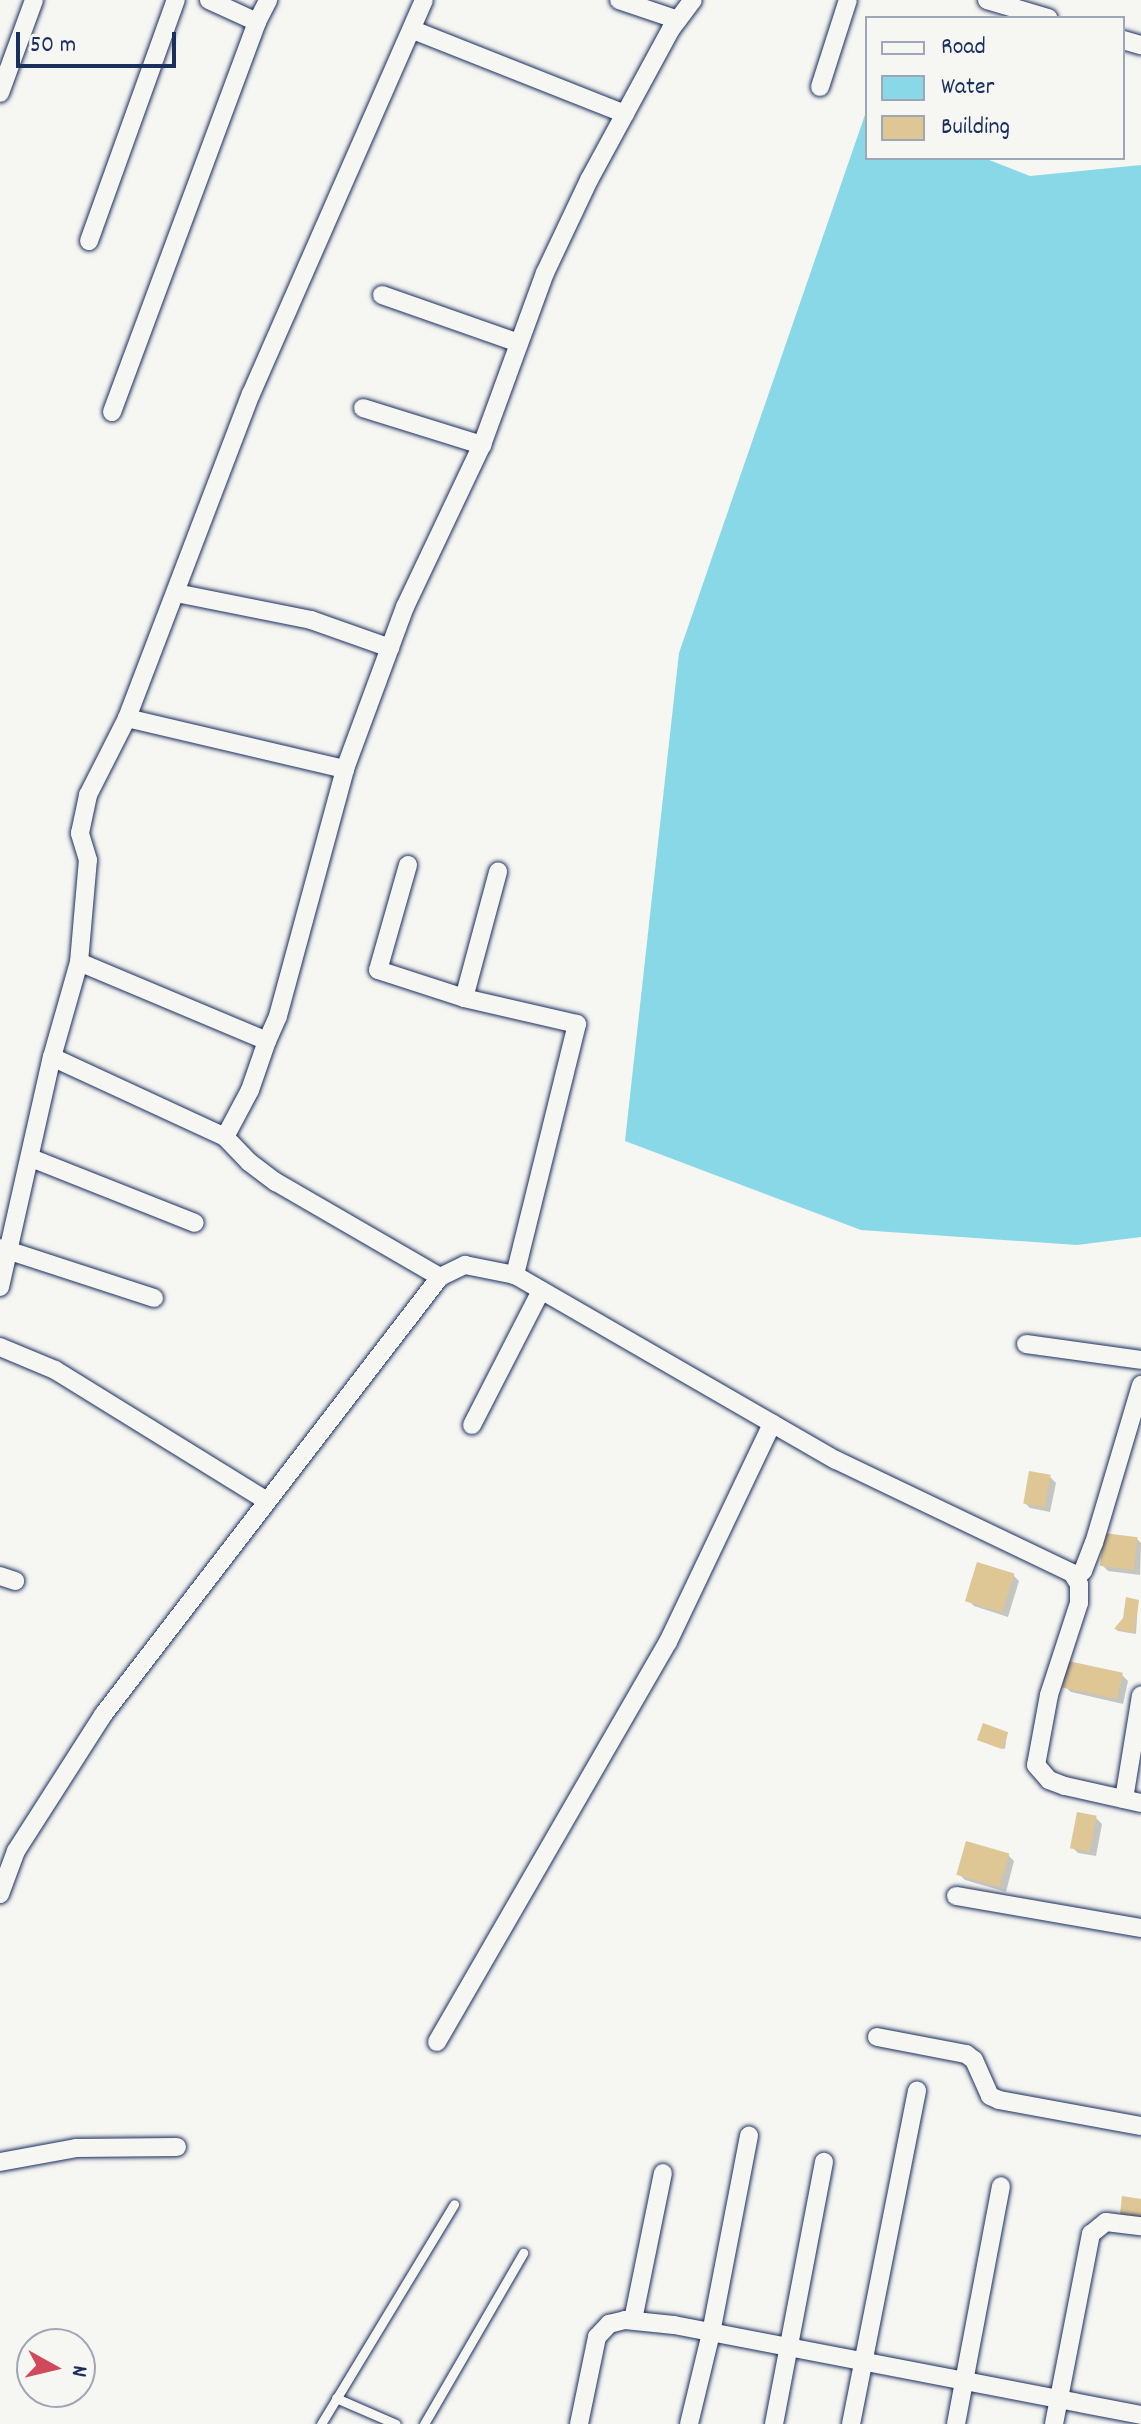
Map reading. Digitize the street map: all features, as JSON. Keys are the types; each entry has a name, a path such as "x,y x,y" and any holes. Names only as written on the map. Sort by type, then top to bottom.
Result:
{"street":[{"path":"0,93 34,0"},
{"path":"89,241 176,0"},
{"path":"209,0 257,22"},
{"path":"112,412 257,22 268,0"},
{"path":"0,1287 5,1250 31,1158 52,1057 79,962 88,860 80,833 88,795 127,718 251,394 424,0"},
{"path":"619,0 678,20"},
{"path":"225,1137 250,1090 278,1016 345,769 405,607 482,445 545,273 625,114 678,20 693,0"},
{"path":"820,87 848,0"},
{"path":"995,1 1042,16"},
{"path":"413,30 625,114"},
{"path":"382,295 519,343"},
{"path":"363,408 482,445"},
{"path":"176,593 311,620 390,648"},
{"path":"127,718 345,769"},
{"path":"408,865 378,970 464,998 577,1024 515,1275"},
{"path":"464,998 498,872"},
{"path":"79,962 267,1041"},
{"path":"52,1057 225,1137 249,1162 276,1182 440,1277"},
{"path":"31,1158 195,1223"},
{"path":"5,1250 154,1298"},
{"path":"0,1894 16,1851 103,1715 440,1277 465,1265 515,1275 836,1460 1061,1567 1076,1578 1080,1591 1079,1603 1049,1695 1036,1765 1040,1773 1057,1783 1132,1801 1141,1695"},
{"path":"472,1425 541,1291"},
{"path":"1026,1344 1141,1360"},
{"path":"0,1347 55,1370 267,1501"},
{"path":"1076,1578 1083,1571 1094,1543 1141,1385"},
{"path":"437,2042 661,1654 772,1424"},
{"path":"956,1896 1141,1928"},
{"path":"877,2037 966,2054 974,2060 990,2096 999,2100 1141,2126"},
{"path":"851,2424 917,2090"},
{"path":"689,2424 711,2333 749,2136"},
{"path":"0,2162 76,2148 177,2147"},
{"path":"774,2424 824,2162"},
{"path":"633,2320 663,2173"},
{"path":"956,2424 1001,2186"},
{"path":"1054,2424 1091,2234 1106,2222 1141,2226"},
{"path":"579,2424 597,2337 609,2324 633,2320 1141,2415"}],"lane":[{"path":"321,2424 454,2204"},
{"path":"424,2424 523,2253"},
{"path":"336,2398 396,2424"}],"water":[{"path":"865,115 865,160 989,160 1030,176 1141,165 1141,1237 1077,1245 861,1230 625,1141 679,653"}],"building":[{"path":"1029,1471 1051,1475 1045,1507 1023,1503"},
{"path":"1104,1533 1138,1537 1134,1570 1100,1566"},
{"path":"977,1562 1014,1573 1002,1613 965,1601"},
{"path":"1126,1597 1139,1600 1134,1633 1114,1629 1123,1618"},
{"path":"1068,1661 1123,1673 1117,1699 1062,1687"},
{"path":"983,1723 1008,1732 1002,1749 977,1740"},
{"path":"1077,1812 1097,1816 1090,1852 1070,1848"},
{"path":"966,1841 1009,1853 1000,1887 956,1875"},
{"path":"1122,2196 1141,2199 1141,2217 1120,2214"}]}
